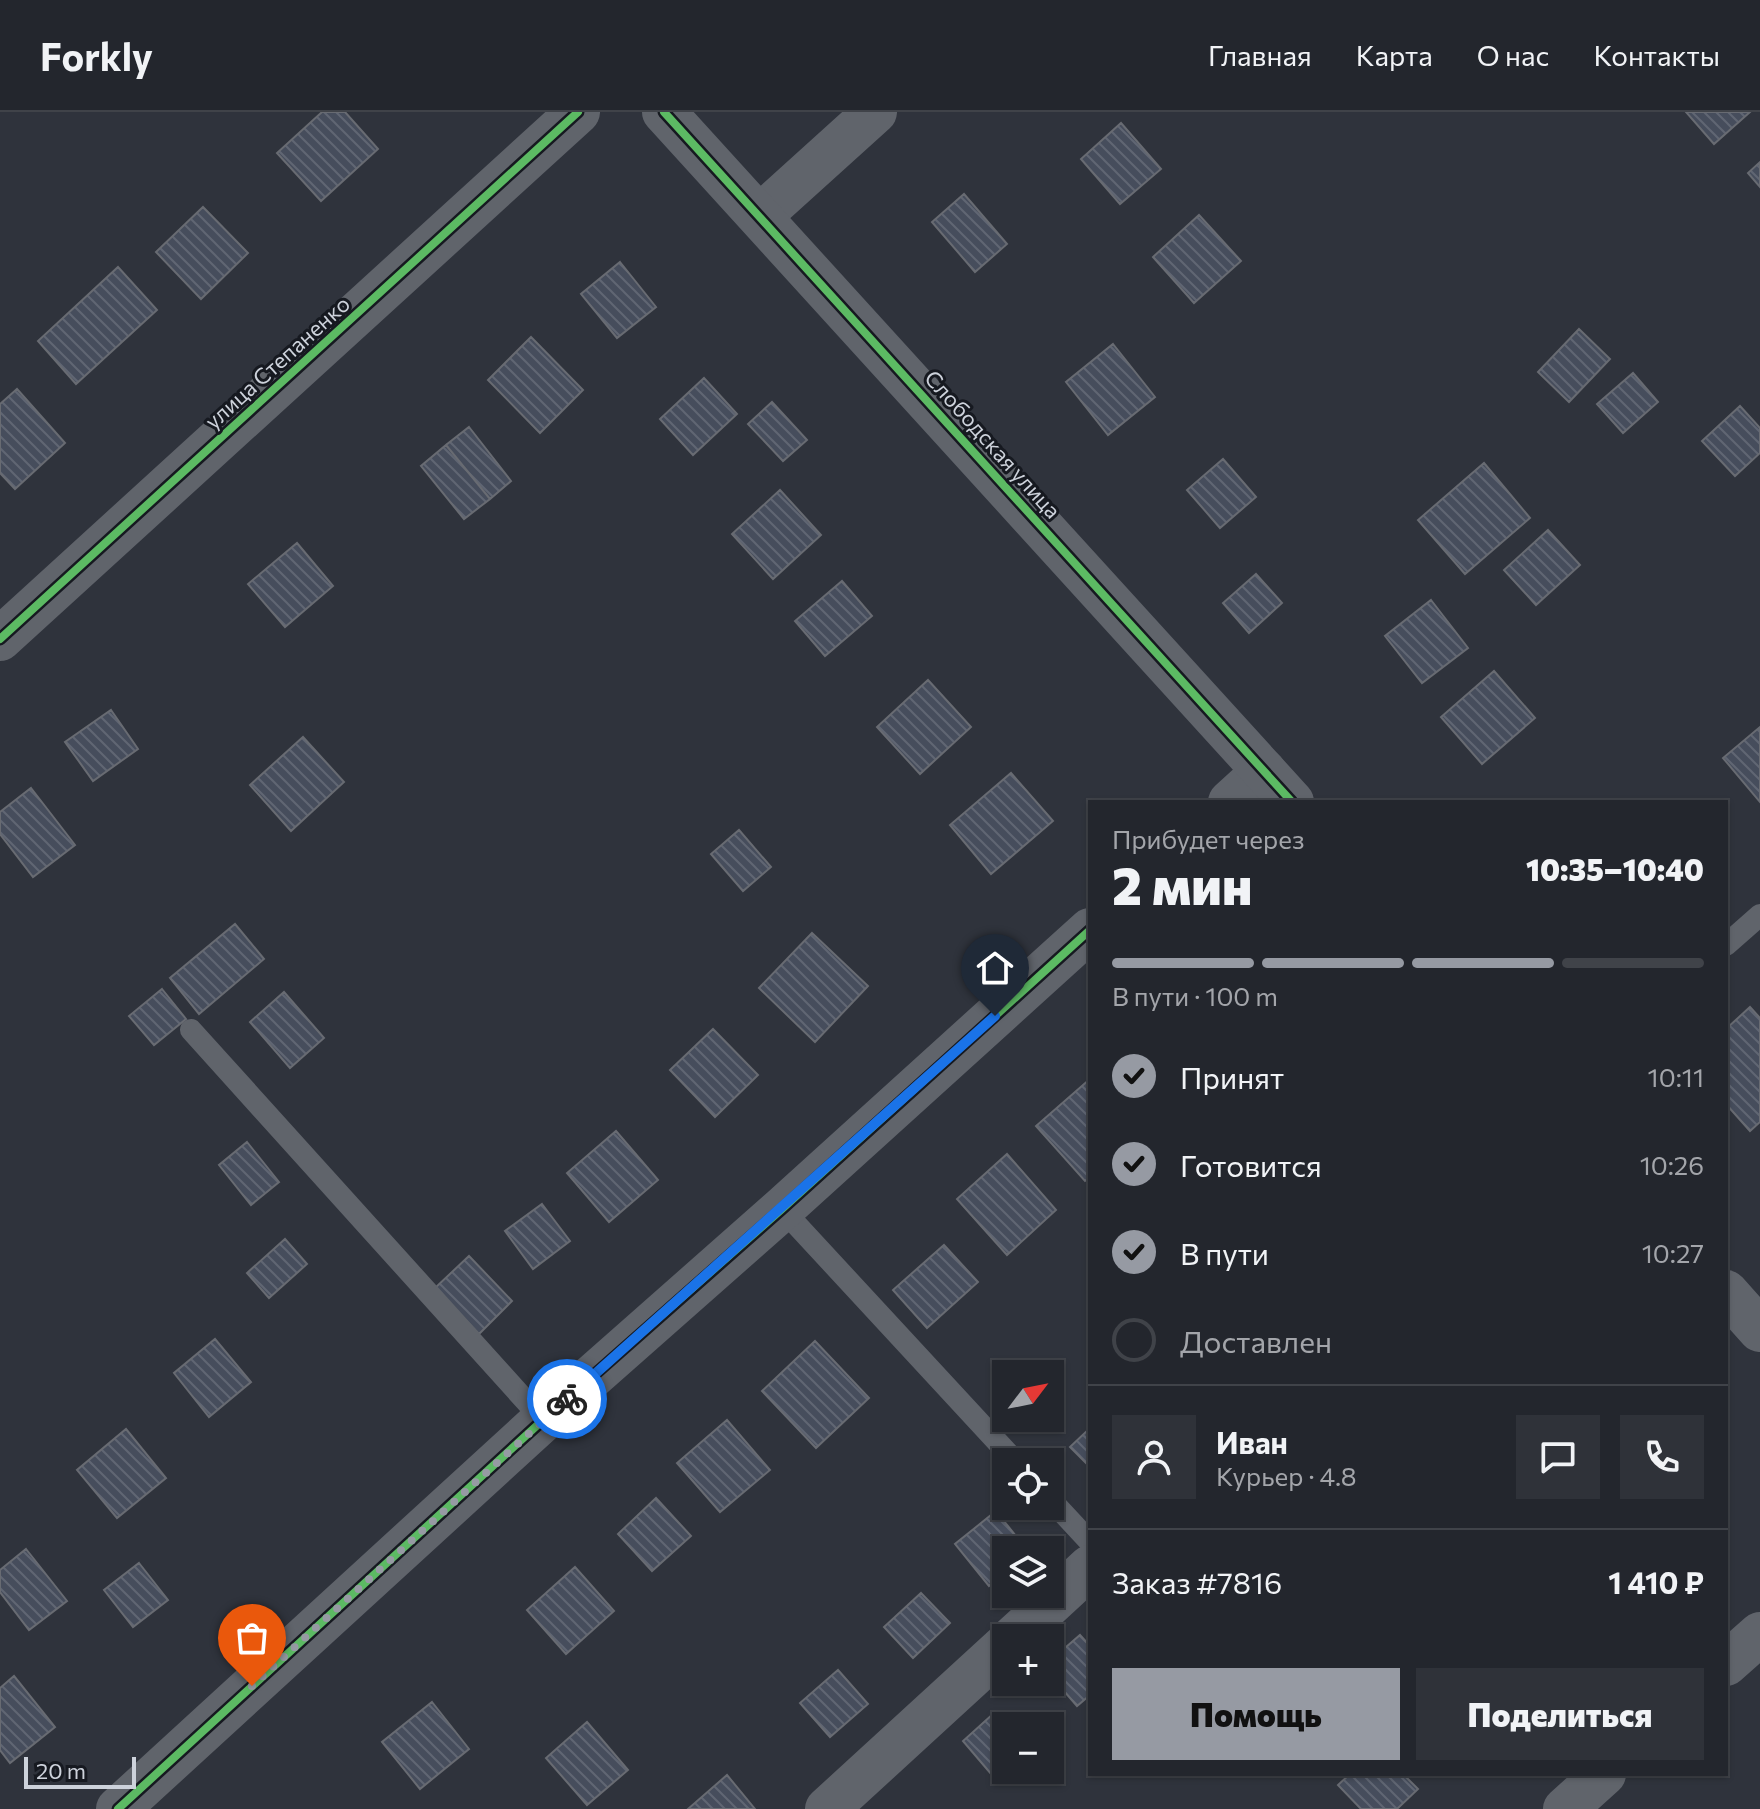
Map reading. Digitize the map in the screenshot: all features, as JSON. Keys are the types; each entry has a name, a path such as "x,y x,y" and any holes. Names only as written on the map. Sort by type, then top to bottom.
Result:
{"street":[{"name":"улица Степаненко","path":"0,639 578,112"},
{"name":"Слободская улица","path":"664,112 1278,786"},
{"path":"761,215 875,112"},
{"path":"1236,800 1278,786"},
{"path":"118,1809 543,1420 1088,932"},
{"path":"1728,1294 1760,1330"},
{"path":"1028,1624 1088,1569"},
{"path":"1728,1662 1760,1634"},
{"path":"827,1809 992,1658"},
{"path":"1565,1809 1602,1776"}],"lane":[{"path":"1728,943 1760,915"},
{"path":"191,1030 543,1420"},
{"path":"782,1209 1003,1448"},
{"path":"1064,1514 1088,1540"}],"building":[{"path":"322,112 345,112 378,149 321,201 277,153"},
{"path":"1686,112 1750,112 1714,144"},
{"path":"1121,123 1161,169 1120,204 1081,159"},
{"path":"1760,162 1760,187 1748,173"},
{"path":"964,194 1007,244 975,272 932,222"},
{"path":"203,207 248,253 201,299 156,252"},
{"path":"1199,215 1241,261 1194,303 1153,257"},
{"path":"620,262 656,307 617,338 581,294"},
{"path":"118,267 157,310 76,384 38,341"},
{"path":"1579,329 1610,359 1569,402 1538,372"},
{"path":"531,337 583,390 540,433 488,380"},
{"path":"1113,344 1155,397 1108,435 1066,382"},
{"path":"1633,373 1658,402 1623,433 1597,404"},
{"path":"704,378 737,414 693,455 660,419"},
{"path":"17,389 65,443 15,489 0,473 0,404"},
{"path":"772,402 807,440 783,461 748,424"},
{"path":"1740,406 1760,428 1760,453 1735,476 1702,441"},
{"path":"469,427 511,481 490,499 446,445"},
{"path":"446,445 490,499 464,519 421,466"},
{"path":"1223,459 1256,497 1220,528 1187,490"},
{"path":"1484,463 1530,518 1465,574 1418,520"},
{"path":"780,490 821,535 773,579 732,534"},
{"path":"1548,530 1580,565 1536,605 1504,570"},
{"path":"297,543 333,586 285,627 248,584"},
{"path":"1256,574 1282,603 1249,633 1223,603"},
{"path":"842,581 872,616 825,656 795,621"},
{"path":"1431,600 1468,648 1422,683 1385,636"},
{"path":"1494,671 1535,718 1482,764 1441,717"},
{"path":"928,680 971,727 920,774 877,727"},
{"path":"111,710 138,749 93,781 65,742"},
{"path":"1760,727 1760,802 1723,758"},
{"path":"303,737 344,782 291,831 250,785"},
{"path":"1011,773 1053,821 991,874 950,825"},
{"path":"31,788 75,845 33,877 0,834 0,812"},
{"path":"739,830 771,867 743,891 711,854"},
{"path":"235,924 264,959 199,1014 170,978"},
{"path":"812,933 868,986 815,1042 759,988"},
{"path":"162,989 186,1019 154,1045 129,1016"},
{"path":"284,992 324,1038 290,1068 250,1022"},
{"path":"1750,1007 1760,1018 1760,1122 1750,1131 1728,1106 1728,1027"},
{"path":"713,1029 758,1075 715,1117 670,1070"},
{"path":"1088,1081 1088,1179 1085,1181 1036,1126"},
{"path":"616,1131 658,1180 609,1222 567,1173"},
{"path":"247,1142 279,1182 251,1205 219,1165"},
{"path":"1007,1154 1056,1210 1007,1255 957,1199"},
{"path":"542,1204 570,1241 533,1269 505,1231"},
{"path":"285,1239 307,1264 269,1298 247,1273"},
{"path":"944,1245 978,1282 927,1328 893,1290"},
{"path":"469,1256 512,1301 479,1334 435,1288"},
{"path":"215,1339 251,1382 209,1417 174,1373"},
{"path":"815,1341 869,1398 816,1448 762,1391"},
{"path":"727,1420 770,1470 720,1512 677,1463"},
{"path":"126,1429 166,1478 117,1518 77,1470"},
{"path":"1088,1430 1088,1465 1070,1447"},
{"path":"656,1498 691,1536 652,1571 618,1534"},
{"path":"992,1514 992,1520 1003,1520 1016,1536 992,1536 992,1584 989,1586 955,1544"},
{"path":"26,1549 67,1601 29,1630 0,1592 0,1570"},
{"path":"139,1563 168,1600 133,1627 104,1590"},
{"path":"575,1567 614,1611 566,1654 527,1610"},
{"path":"921,1593 950,1623 913,1658 884,1627"},
{"path":"1080,1635 1088,1644 1088,1697 1077,1706 1064,1691 1064,1649"},
{"path":"838,1670 868,1704 830,1737 800,1703"},
{"path":"14,1676 55,1727 10,1763 0,1750 0,1688"},
{"path":"432,1702 469,1749 420,1789 382,1742"},
{"path":"992,1715 992,1775 963,1741"},
{"path":"587,1722 628,1770 587,1805 546,1758"},
{"path":"727,1775 755,1809 688,1809"},
{"path":"1348,1776 1405,1776 1418,1789 1397,1809 1361,1809 1338,1785"}],"cycle path":[{"path":"0,639 578,112"},
{"path":"664,112 1290,800"},
{"path":"118,1809 543,1420 1088,932"}],"way so far":[{"path":"252,1686 567,1399"}],"route":[{"path":"567,1399 995,1016"}]}
